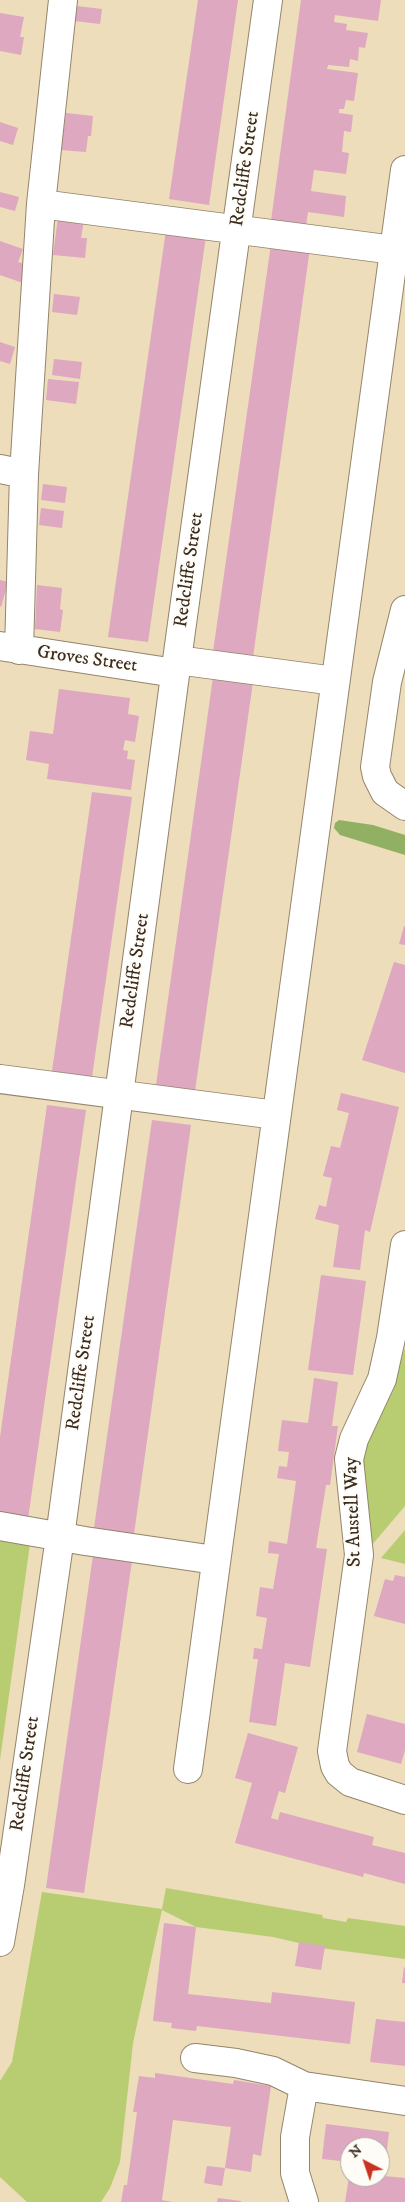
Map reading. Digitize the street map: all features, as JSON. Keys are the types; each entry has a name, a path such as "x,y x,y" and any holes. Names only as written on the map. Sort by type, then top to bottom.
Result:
{"street":[{"path":"10,648 12,471 63,0"},
{"name":"Redcliffe Street","path":"0,1942 10,1885 60,1537 176,666 268,0"},
{"path":"188,1770 405,170"},
{"path":"42,204 394,250"},
{"path":"405,610 387,682 375,767 385,792 405,806"},
{"name":"Groves Street","path":"10,648 335,681"},
{"path":"0,1079 276,1115"},
{"name":"St Austell Way","path":"405,1245 391,1338 382,1379 354,1439 350,1459 357,1521 359,1562 332,1751 335,1766 339,1773 350,1782 405,1800"},
{"path":"0,1526 215,1560"},
{"path":"195,2058 236,2062 273,2071 304,2086 405,2101"},
{"path":"304,2086 295,2137 295,2173 304,2202"}],"green space":[{"path":"339,820 373,825 405,835 405,855 340,835 334,828 335,823"},
{"path":"405,1348 405,1506 371,1546 357,1472 367,1431 396,1374"},
{"path":"405,1530 405,1564 381,1558"},
{"path":"0,1540 30,1544 0,1760"},
{"path":"166,1888 322,1915 323,1918 346,1922 348,1918 405,1926 405,1959 321,1948 273,1937 196,1927 162,1910 133,2043 120,2162 110,2188 101,2202 27,2202 0,2177 0,2081 12,2062 42,1892 162,1909"}],"building":[{"path":"198,0 238,0 209,205 169,199"},
{"path":"301,0 381,0 378,21 335,15 334,22 347,24 346,30 368,33 365,48 359,47 358,61 350,59 349,67 328,65 327,69 358,73 354,101 346,100 344,109 339,109 339,113 353,115 351,132 344,131 342,152 349,153 346,174 314,170 311,191 346,196 344,217 308,212 305,233 270,228"},
{"path":"76,6 102,9 100,24 74,21"},
{"path":"0,13 24,17 20,37 24,37 21,55 0,51"},
{"path":"66,113 93,116 91,136 88,136 86,152 61,150"},
{"path":"0,122 18,128 13,145 0,141"},
{"path":"0,192 19,197 15,211 0,207"},
{"path":"58,217 84,220 81,238 87,238 85,258 53,255"},
{"path":"166,230 206,236 148,642 108,637"},
{"path":"0,241 23,249 18,262 28,265 23,283 0,275"},
{"path":"271,244 310,248 253,657 213,652"},
{"path":"54,294 80,297 77,315 52,312"},
{"path":"0,342 15,347 10,364 0,361"},
{"path":"54,359 82,362 80,379 52,375"},
{"path":"48,379 79,382 76,404 46,400"},
{"path":"43,484 67,487 65,503 41,500"},
{"path":"41,508 64,511 62,528 39,525"},
{"path":"0,580 8,582 1,607 0,606"},
{"path":"37,585 62,588 60,609 63,610 60,632 35,629"},
{"path":"213,677 253,682 195,1091 156,1085"},
{"path":"59,689 130,698 128,714 139,716 135,742 125,740 123,750 128,751 127,759 135,760 131,790 47,779 49,764 26,760 30,731 53,734"},
{"path":"92,792 132,797 92,1077 52,1071"},
{"path":"405,926 405,945 399,944"},
{"path":"394,962 405,965 405,1073 362,1060"},
{"path":"341,1093 399,1107 370,1232 365,1230 360,1270 333,1267 339,1225 315,1219 319,1205 326,1207 332,1178 323,1176 331,1146 340,1148 349,1113 337,1110"},
{"path":"47,1105 86,1110 28,1519 0,1515 0,1437"},
{"path":"152,1120 191,1125 134,1534 94,1528"},
{"path":"321,1275 366,1281 353,1375 308,1370"},
{"path":"314,1378 338,1382 332,1426 338,1426 330,1485 326,1485 316,1548 327,1549 310,1667 285,1663 276,1726 249,1722 258,1659 253,1659 254,1648 262,1649 267,1618 256,1616 260,1587 273,1589 279,1554 268,1553 269,1541 287,1544 296,1481 277,1478 279,1466 287,1467 289,1452 278,1451 282,1420 308,1423"},
{"path":"94,1548 133,1554 84,1893 46,1888"},
{"path":"395,1575 405,1577 405,1624 374,1616 385,1579 393,1581"},
{"path":"367,1714 405,1724 405,1750 401,1764 357,1752"},
{"path":"248,1733 298,1747 285,1793 279,1791 271,1818 278,1820 280,1812 374,1837 372,1845 405,1853 405,1884 364,1873 363,1877 235,1843 252,1783 235,1778"},
{"path":"164,1923 196,1927 188,1994 271,2003 272,1992 355,2002 350,2044 197,2026 196,2031 171,2028 172,2023 153,2021"},
{"path":"299,1942 325,1946 321,1970 295,1966"},
{"path":"404,1967 405,1983 402,1983"},
{"path":"376,2019 405,2022 405,2066 370,2062"},
{"path":"155,2073 233,2084 234,2080 271,2086 261,2156 253,2154 251,2172 225,2168 231,2127 173,2120 162,2200 172,2202 121,2202 124,2185 127,2185 137,2112 133,2112 139,2076 155,2078"},
{"path":"326,2124 389,2132 388,2137 340,2137 340,2161 322,2159"},
{"path":"207,2166 225,2168 222,2186 204,2183"},
{"path":"390,2177 405,2178 405,2202 345,2202 347,2187 390,2187"},
{"path":"218,2198 241,2201 241,2202 217,2202"}]}
